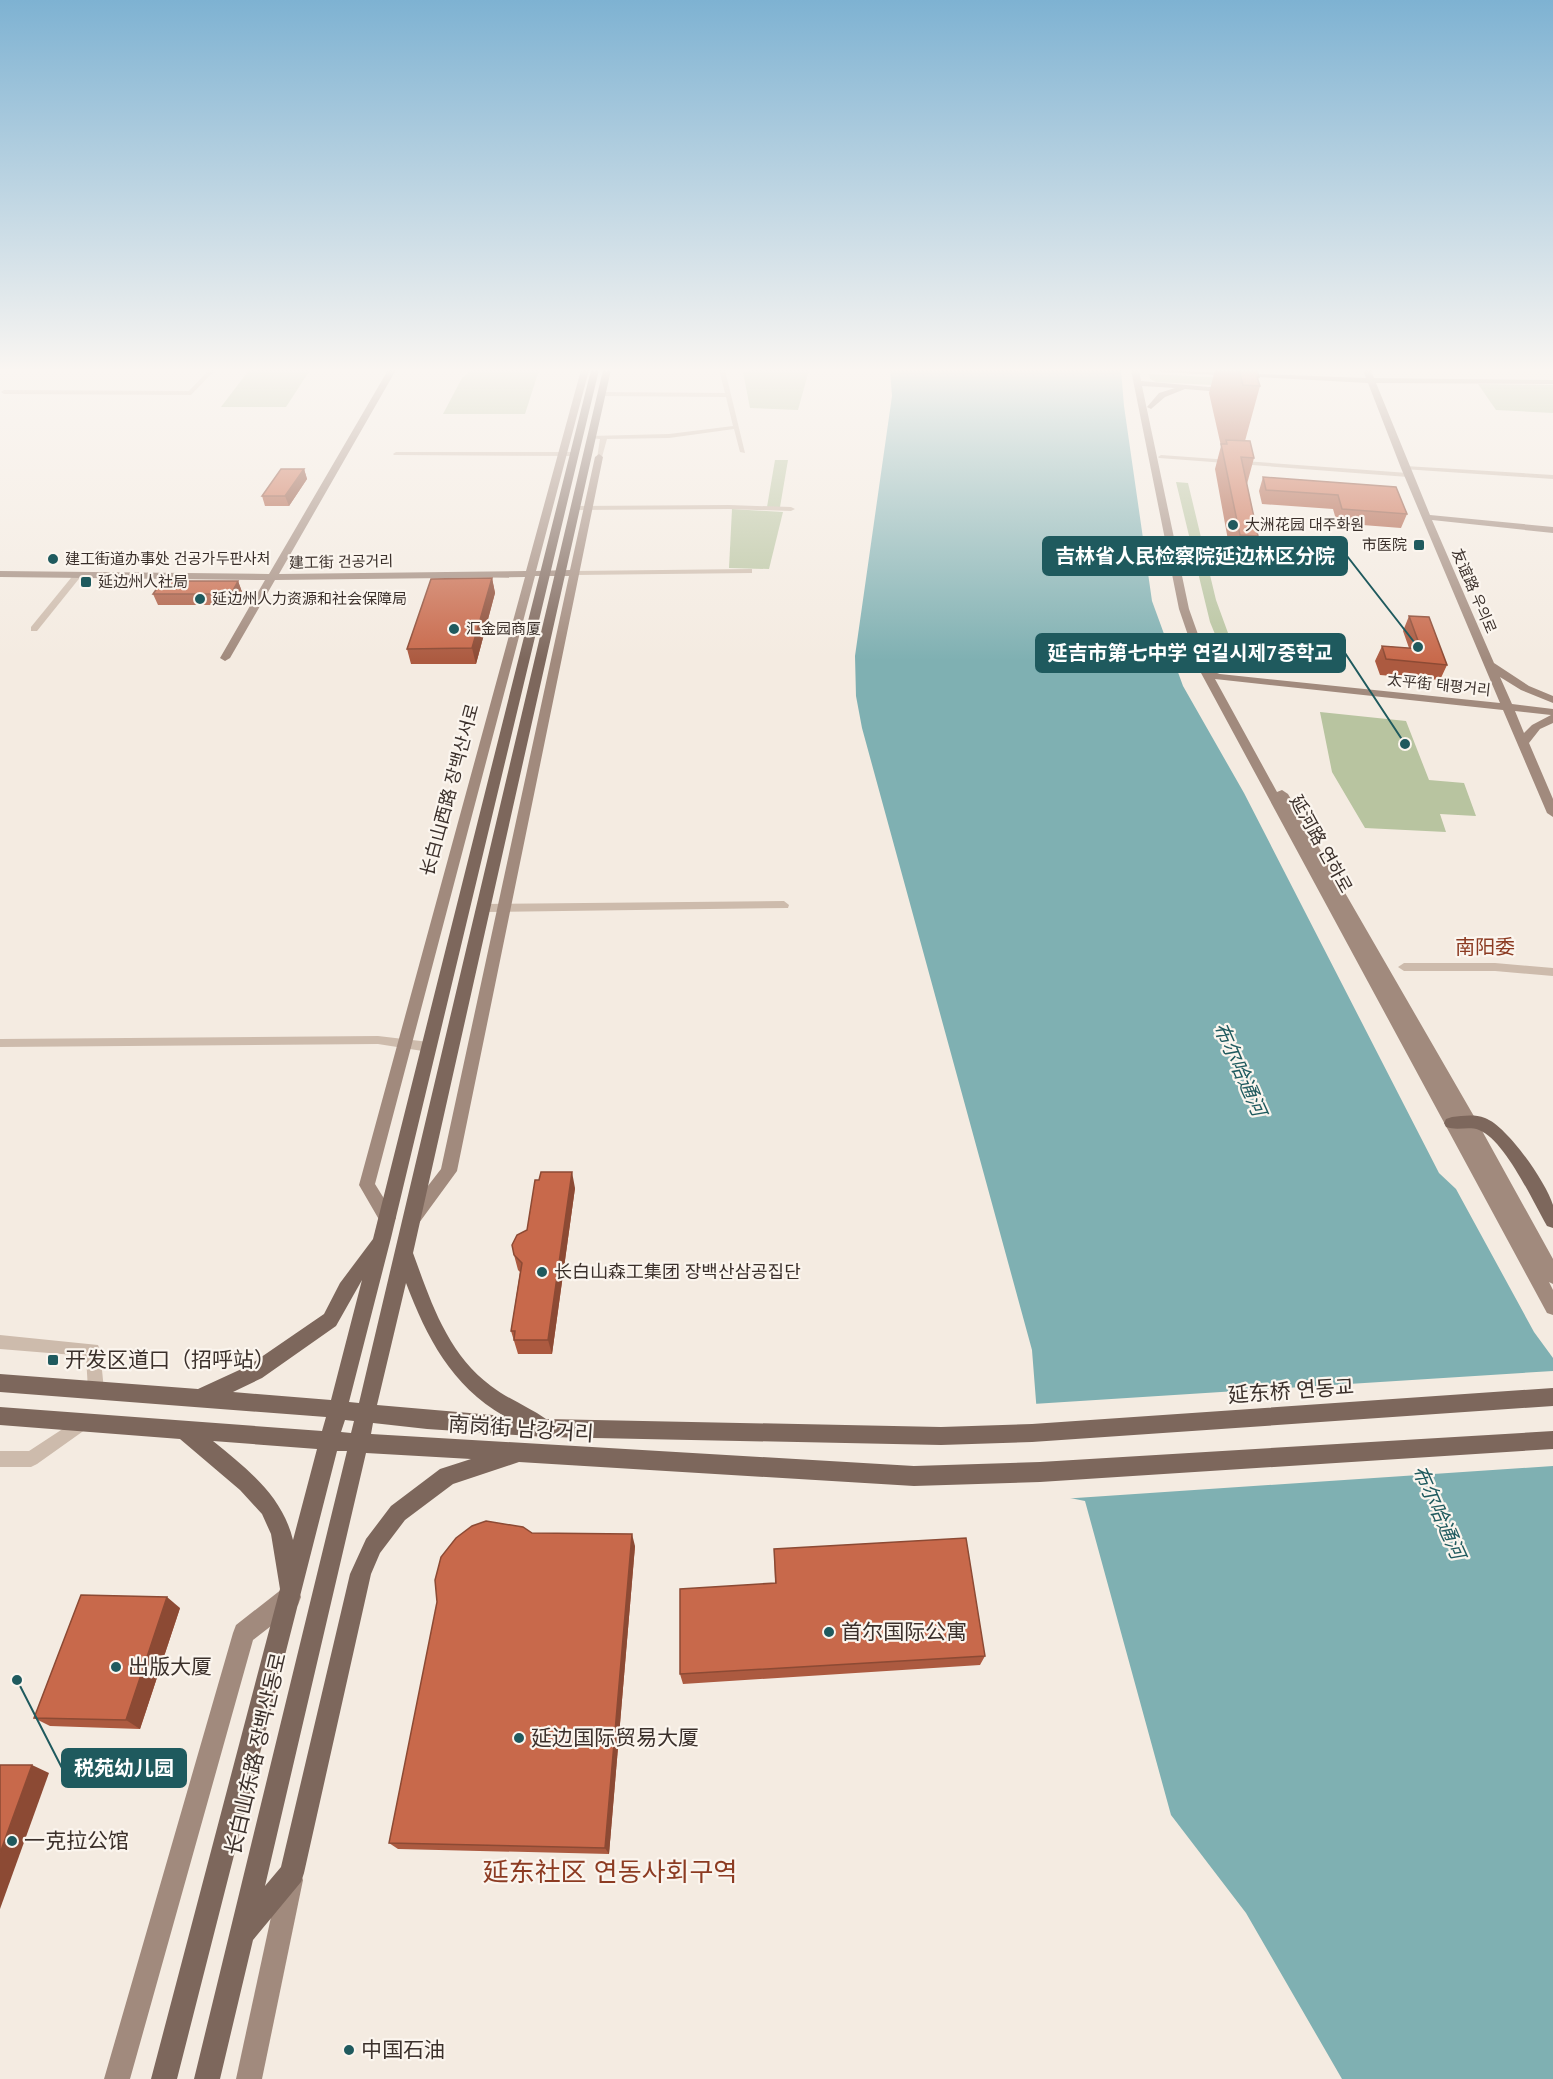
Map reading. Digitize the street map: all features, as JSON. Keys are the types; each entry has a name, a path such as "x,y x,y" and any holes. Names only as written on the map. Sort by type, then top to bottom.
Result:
{"main road":[{"path":"225,658 336,467"},
{"name":"长白山西路 장백산서로","path":"387,1218 367,1185 404,1043 566,467"},
{"path":"366,1412 413,1218 559,574 588,467"},
{"path":"413,1218 449,1171 589,508 592,467"},
{"name":"延河路 연하로","path":"1157,467 1183,603 1213,673 1452,1123 1553,1307"},
{"name":"延河路 연하로","path":"1163,467 1194,604 1213,673 1469,1122 1553,1276"},
{"name":"友谊路 우의로","path":"1404,467 1553,813"},
{"path":"1426,517 1553,530"},
{"name":"建工街 건공거리","path":"0,574 272,577 575,573"},
{"name":"长白山西路 장백산서로","path":"330,1441 429,1047 537,574"},
{"path":"1488,664 1525,688 1553,702"},
{"name":"太平街 태평거리","path":"1213,673 1504,703 1553,712"},
{"name":"太平街 태평거리","path":"1504,703 1553,702"},
{"path":"1522,743 1536,728 1553,718"},
{"path":"1452,1123 1484,1124 1498,1134 1553,1221"},
{"path":"197,1398 255,1372 330,1320 346,1289 382,1238"},
{"path":"404,1253 427,1316 449,1357 479,1389 504,1408 546,1428"},
{"name":"南岗街 남강거리","path":"0,1383 339,1409 427,1420 546,1428 941,1436 1032,1433"},
{"name":"延东桥 연동교","path":"1032,1433 1553,1397"},
{"name":"长白山东路 장백산동로","path":"207,2079 366,1412"},
{"name":"南岗街 남강거리","path":"0,1416 522,1454 914,1476 1040,1472 1553,1440"},
{"path":"183,1429 248,1485 276,1518 286,1560 290,1597"},
{"name":"长白山东路 장백산동로","path":"164,2079 330,1441"},
{"path":"249,2079 282,1930 292,1873 361,1574 373,1546 398,1513 447,1476 522,1454"},
{"name":"长白山东路 장백산동로","path":"117,2079 244,1633 290,1597"},
{"path":"242,1934 292,1873"}],"street":[{"path":"1325,467 1553,477"},
{"path":"575,508 791,509"},
{"path":"575,573 749,571"},
{"path":"34,629 78,576"},
{"path":"483,908 784,905"},
{"path":"1404,967 1495,967 1553,972"},
{"path":"0,1042 378,1040 429,1047"},
{"path":"0,1342 93,1350 96,1390"},
{"path":"0,1459 31,1460 84,1422"}],"green space":[{"path":"774,467 787,467 780,507 767,507"},
{"path":"1176,482 1188,483 1216,600 1236,655 1226,661 1210,622"},
{"path":"732,509 783,512 769,569 729,568"},
{"path":"1320,712 1406,721 1429,780 1464,783 1476,816 1440,814 1446,832 1365,828 1332,772"}],"water":[{"name":"布尔哈通河","path":"882,467 1133,467 1152,601 1183,686 1244,793 1439,1173 1456,1189 1534,1332 1553,1358 1553,2079 1342,2079 1246,1913 1171,1815 1085,1501 1060,1496 1037,1414 1032,1350 862,728 856,696 855,656"}],"pier":[{"path":"1553,1371 1553,1466 1061,1499 1057,1497 1033,1404"}],"building":[{"path":"1226,467 1243,467 1258,536 1240,535"},
{"path":"281,469 304,469 285,496 262,496"},
{"path":"1263,477 1396,487 1407,514 1342,509 1338,495 1266,490"},
{"name":"汇金园商厦","path":"492,578 472,648 407,649 431,579"},
{"path":"162,581 238,581 231,594 153,594"},
{"path":"1409,616 1429,617 1447,665 1386,659 1382,646 1421,649"},
{"name":"长白山森工集团 장백산삼공집단","path":"541,1172 572,1172 548,1340 514,1340 515,1331 511,1331 522,1263 514,1255 512,1245 517,1235 527,1230 535,1180 539,1180"},
{"name":"延边国际贸易大厦","path":"486,1521 523,1527 532,1533 632,1534 605,1848 389,1843 437,1602 435,1580 441,1557 456,1538 472,1526"},
{"name":"首尔国际公寓","path":"966,1538 985,1656 680,1674 680,1589 776,1583 774,1549"},
{"name":"出版大厦","path":"81,1595 167,1597 126,1720 34,1718"},
{"path":"0,1765 32,1765 0,1853"}],"place":[{"name":"大洲花园 대주화원","path":"1233,525"},
{"name":"市医院","path":"1419,545"},
{"name":"建工街道办事处 건공가두판사처","path":"53,559"},
{"name":"延边州人社局","path":"86,582"},
{"name":"延边州人力资源和社会保障局","path":"200,599"},
{"name":"汇金园商厦","path":"454,629"},
{"name":"吉林省人民检察院延边林区分院","path":"1418,647"},
{"name":"延吉市第七中学 연길시제7중학교","path":"1405,744"},
{"name":"长白山森工集团 장백산삼공집단","path":"542,1272"},
{"name":"开发区道口（招呼站）","path":"53,1360"},
{"name":"首尔国际公寓","path":"829,1632"},
{"name":"出版大厦","path":"116,1667"},
{"name":"税苑幼儿园","path":"17,1680"},
{"name":"延边国际贸易大厦","path":"519,1738"},
{"name":"一克拉公馆","path":"12,1841"},
{"name":"中国石油","path":"349,2050"}],"district":[{"name":"南阳委","path":"1485,947"},
{"name":"延东社区 연동사회구역","path":"610,1872"}]}
